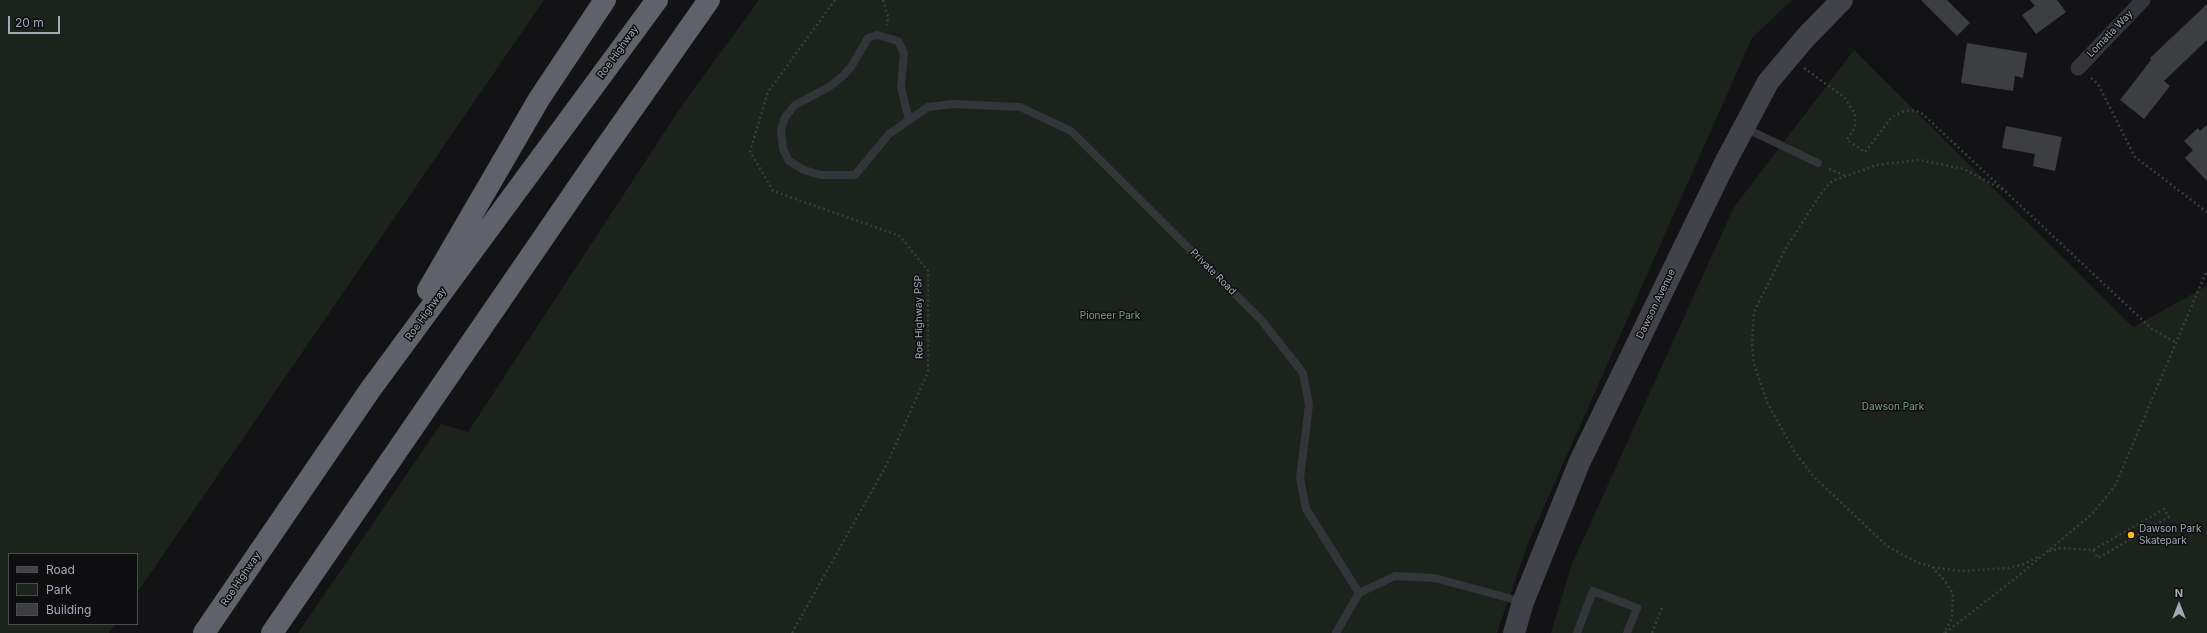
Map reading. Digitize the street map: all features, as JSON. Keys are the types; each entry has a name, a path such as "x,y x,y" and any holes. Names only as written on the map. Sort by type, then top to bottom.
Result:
{"highway":[{"path":"370,390 539,99 605,0"},
{"name":"Roe Highway","path":"204,633 370,390 657,0"},
{"path":"272,633 598,158 709,0"}],"main road":[{"name":"Dawson Avenue","path":"1514,633 1523,602 1580,461 1724,165 1768,82 1806,36 1842,0"}],"street":[{"name":"Lomatia Way","path":"2078,68 2143,0"}],"lane":[{"name":"Private Road","path":"885,36 877,35 868,38 852,67 844,75 829,87 795,105 785,117 781,130 783,149 789,161 804,170 821,175 855,175 889,134 928,107 953,104 1020,107 1071,131 1262,321 1303,372 1309,405 1300,478 1306,509 1359,593"},
{"path":"885,36 898,41 904,53 901,87 909,120"},
{"path":"1744,127 1818,163"},
{"path":"1336,633 1359,593 1395,576 1435,578 1523,602"},
{"path":"1577,633 1593,591 1637,608 1627,633"}],"path":[{"name":"Roe Highway PSP","path":"792,633 887,464 928,372 928,271 900,236 773,191 750,151 768,92 835,0"},
{"path":"883,0 888,17 885,36"},
{"path":"1800,65 1844,97 1855,114 1856,122 1855,127 1847,140 1865,152 1892,117 1902,112 1920,112 2152,329 2175,342"},
{"path":"2078,68 2098,84 2135,157 2207,212"},
{"path":"2007,192 1964,169 1919,160 1877,165 1832,181 1822,192 1786,248 1768,280 1754,312 1752,343 1754,364 1759,385 1794,451 1815,478 1887,546 1916,562 1962,571 2001,568 2024,564 2038,557"},
{"path":"1818,163 1844,176"},
{"path":"1945,633 2017,577 2038,557 2092,514 2115,486 2175,342 2191,309 2207,270"},
{"path":"2046,551 2061,548 2093,550 2164,510 2169,517 2098,558 2093,550"},
{"path":"1931,566 1946,582 1953,594 1952,618 1945,633"},
{"path":"1652,633 1663,604"}],"green space":[{"path":"0,0 544,0 138,592 138,553 8,553 8,625 115,625 109,633 0,633"},
{"name":"Pioneer Park","path":"759,0 1792,0 1752,38 1528,543 1497,633 298,633 441,424 468,432 683,104"},
{"name":"Dawson Park","path":"1854,50 2133,327 2207,286 2207,633 1551,633 1572,564 1734,207"}],"building":[{"path":"1921,0 1947,0 1970,23 1957,36"},
{"path":"2030,0 2057,0 2066,12 2036,34 2022,15 2035,6"},
{"path":"2207,4 2207,40 2164,81 2170,86 2144,119 2120,100 2151,60 2150,58"},
{"path":"1967,43 2027,53 2023,78 2015,76 2013,91 1961,83"},
{"path":"2207,125 2207,181 2185,158 2193,150 2184,141 2198,128 2200,131"},
{"path":"2006,126 2062,137 2055,171 2033,166 2035,154 2002,148"}],"place":[{"name":"Dawson Park Skatepark","path":"2131,535"}]}
